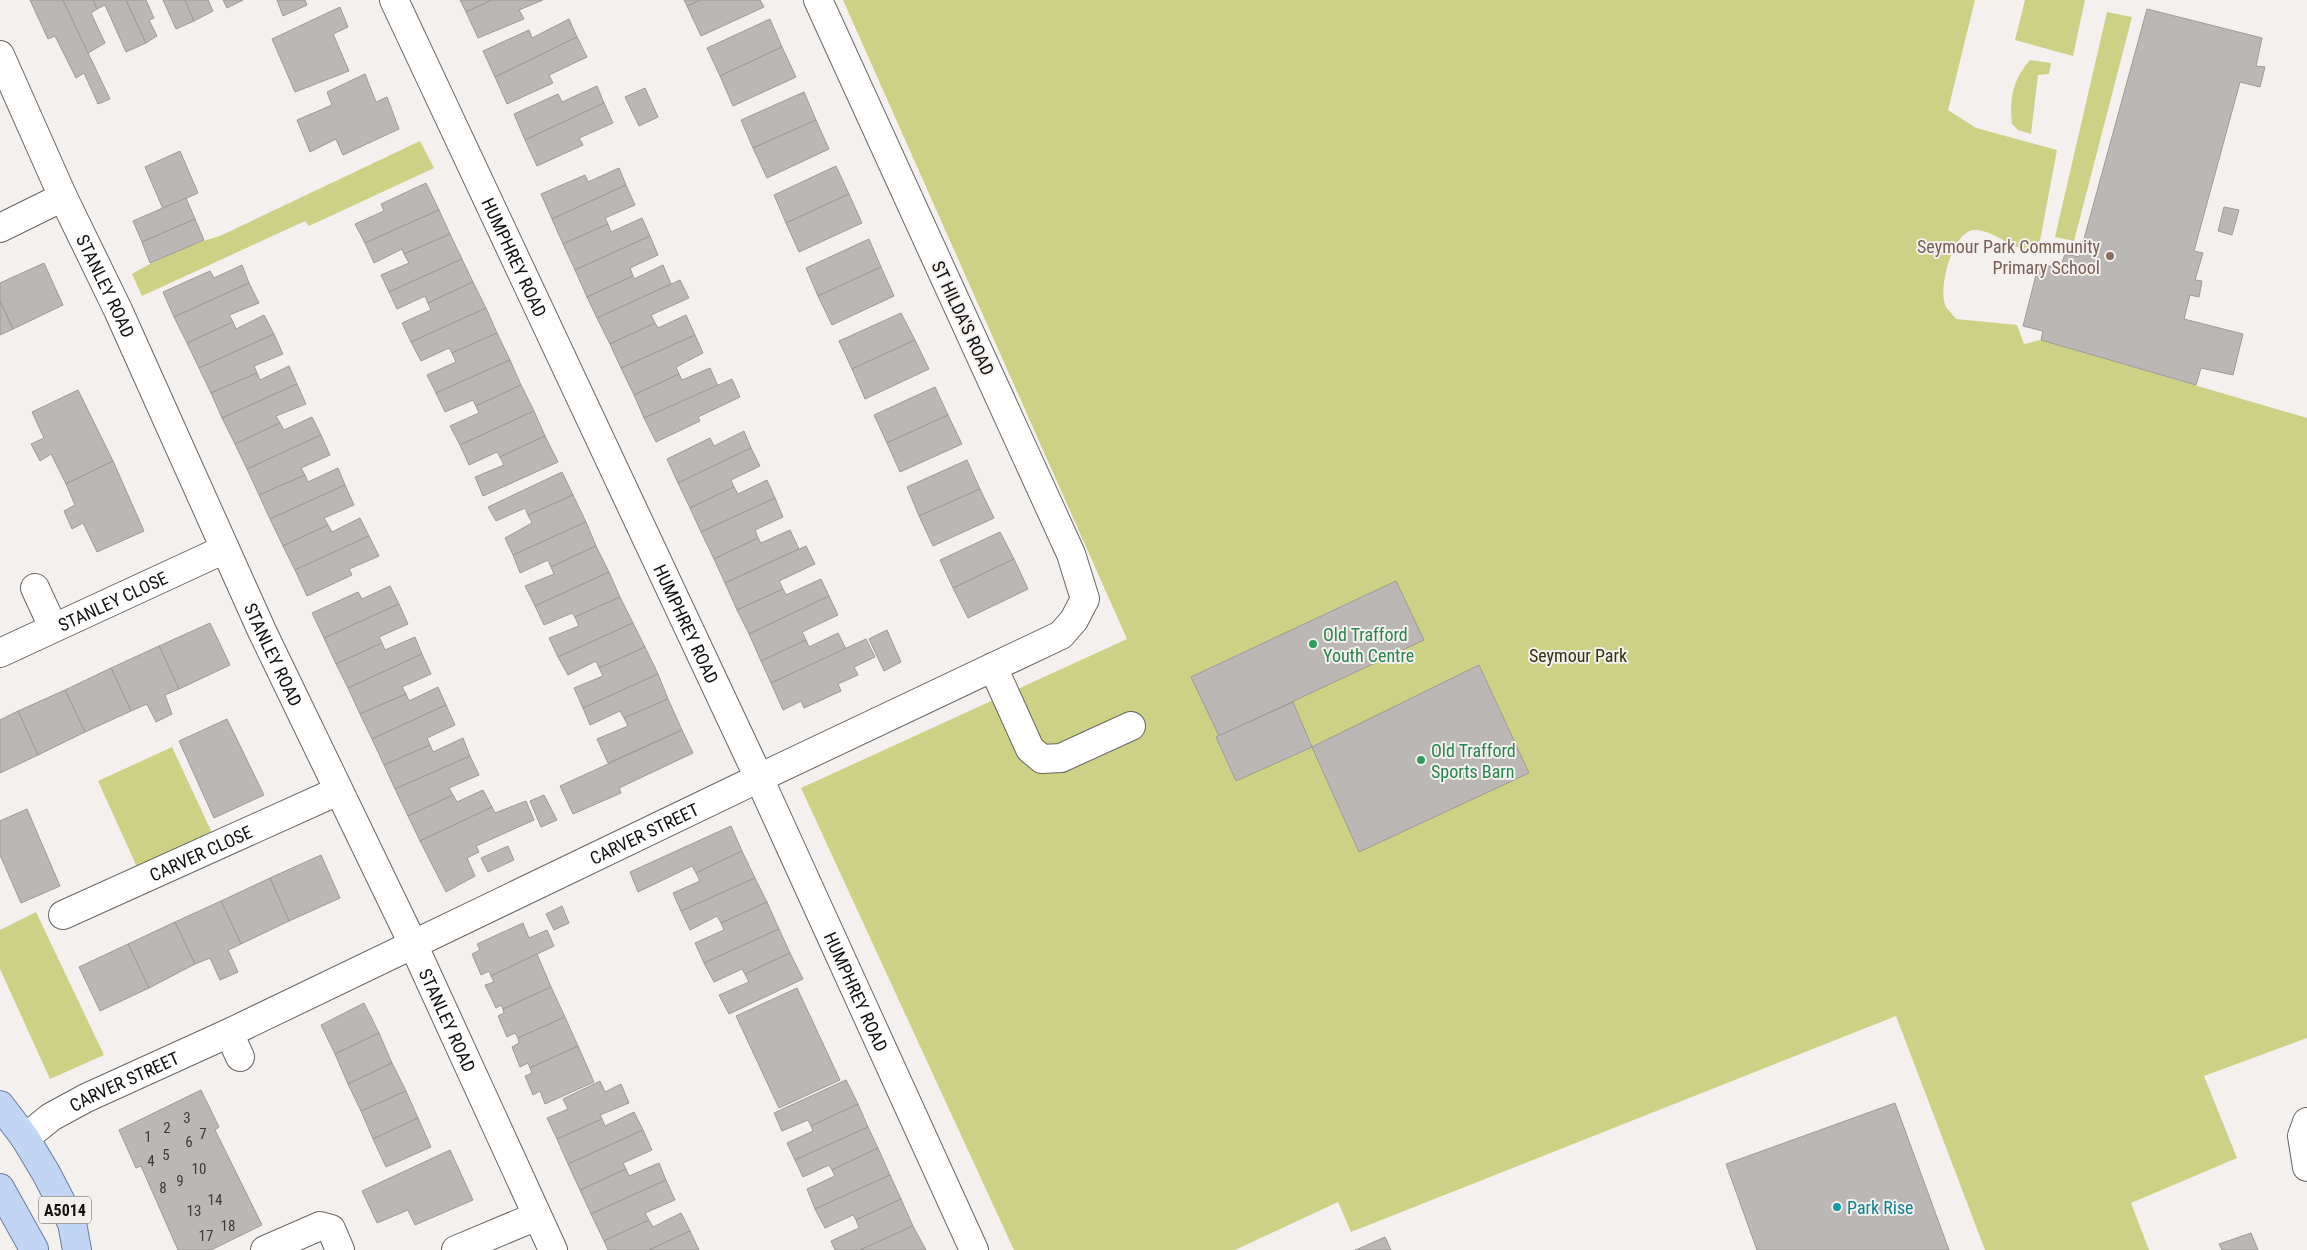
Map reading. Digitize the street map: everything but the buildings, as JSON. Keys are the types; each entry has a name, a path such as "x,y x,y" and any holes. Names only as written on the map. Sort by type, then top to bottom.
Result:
{"main road":[{"name":"A5014","path":"0,1105 25,1138 72,1223 77,1250"},
{"path":"0,1188 35,1249"},
{"name":"A5014","path":"0,1208 35,1249"}],"street":[{"name":"HUMPHREY ROAD","path":"394,0 759,778 974,1250"},
{"name":"ST HILDA'S ROAD","path":"818,0 1071,554 1085,599 1074,620 1061,635"},
{"name":"STANLEY ROAD","path":"0,55 63,197 118,310 225,549 338,791 413,944 553,1250"},
{"path":"0,228 63,197"},
{"name":"STANLEY CLOSE","path":"0,653 225,549"},
{"path":"35,588 53,627"},
{"name":"CARVER STREET","path":"25,1138 65,1109 229,1033 1061,635"},
{"path":"993,668 1030,749 1042,759 1060,758 1131,726"},
{"name":"CARVER CLOSE","path":"63,915 98,887 338,791"},
{"path":"229,1033 240,1057"},
{"path":"2307,1122 2302,1136 2307,1167"},
{"path":"456,1250 538,1216"},
{"path":"266,1250 320,1226 331,1229 340,1250"}],"green space":[{"name":"Seymour Park","path":"843,0 1975,0 1948,110 1976,128 2057,150 2038,251 2019,248 1996,236 1979,230 1965,233 1953,251 1948,263 1943,288 1946,307 1956,319 2017,325 2024,344 2041,340 2307,418 2307,1038 2204,1076 2237,1158 2131,1203 2149,1250 1985,1250 1896,1016 1351,1232 1338,1202 1235,1250 1014,1250 801,788 1127,639"},
{"path":"2025,0 2085,0 2073,56 2015,40"},
{"path":"2107,12 2132,17 2074,241 2055,237"},
{"path":"2030,60 2051,63 2049,74 2038,75 2031,134 2018,130 2012,124 2011,115 2012,98 2016,82"},
{"path":"420,141 434,168 309,226 305,221 142,296 132,274 142,268 186,247 220,236"},
{"path":"172,747 212,833 137,867 98,781"},
{"path":"36,912 104,1055 50,1079 0,969 0,930"}],"place":[{"name":"Seymour Park Community Primary School","path":"2110,256"},
{"name":"Old Trafford Youth Centre","path":"1313,644"},
{"name":"Old Trafford Sports Barn","path":"1421,760"},
{"name":"Park Rise","path":"1837,1207"}]}
